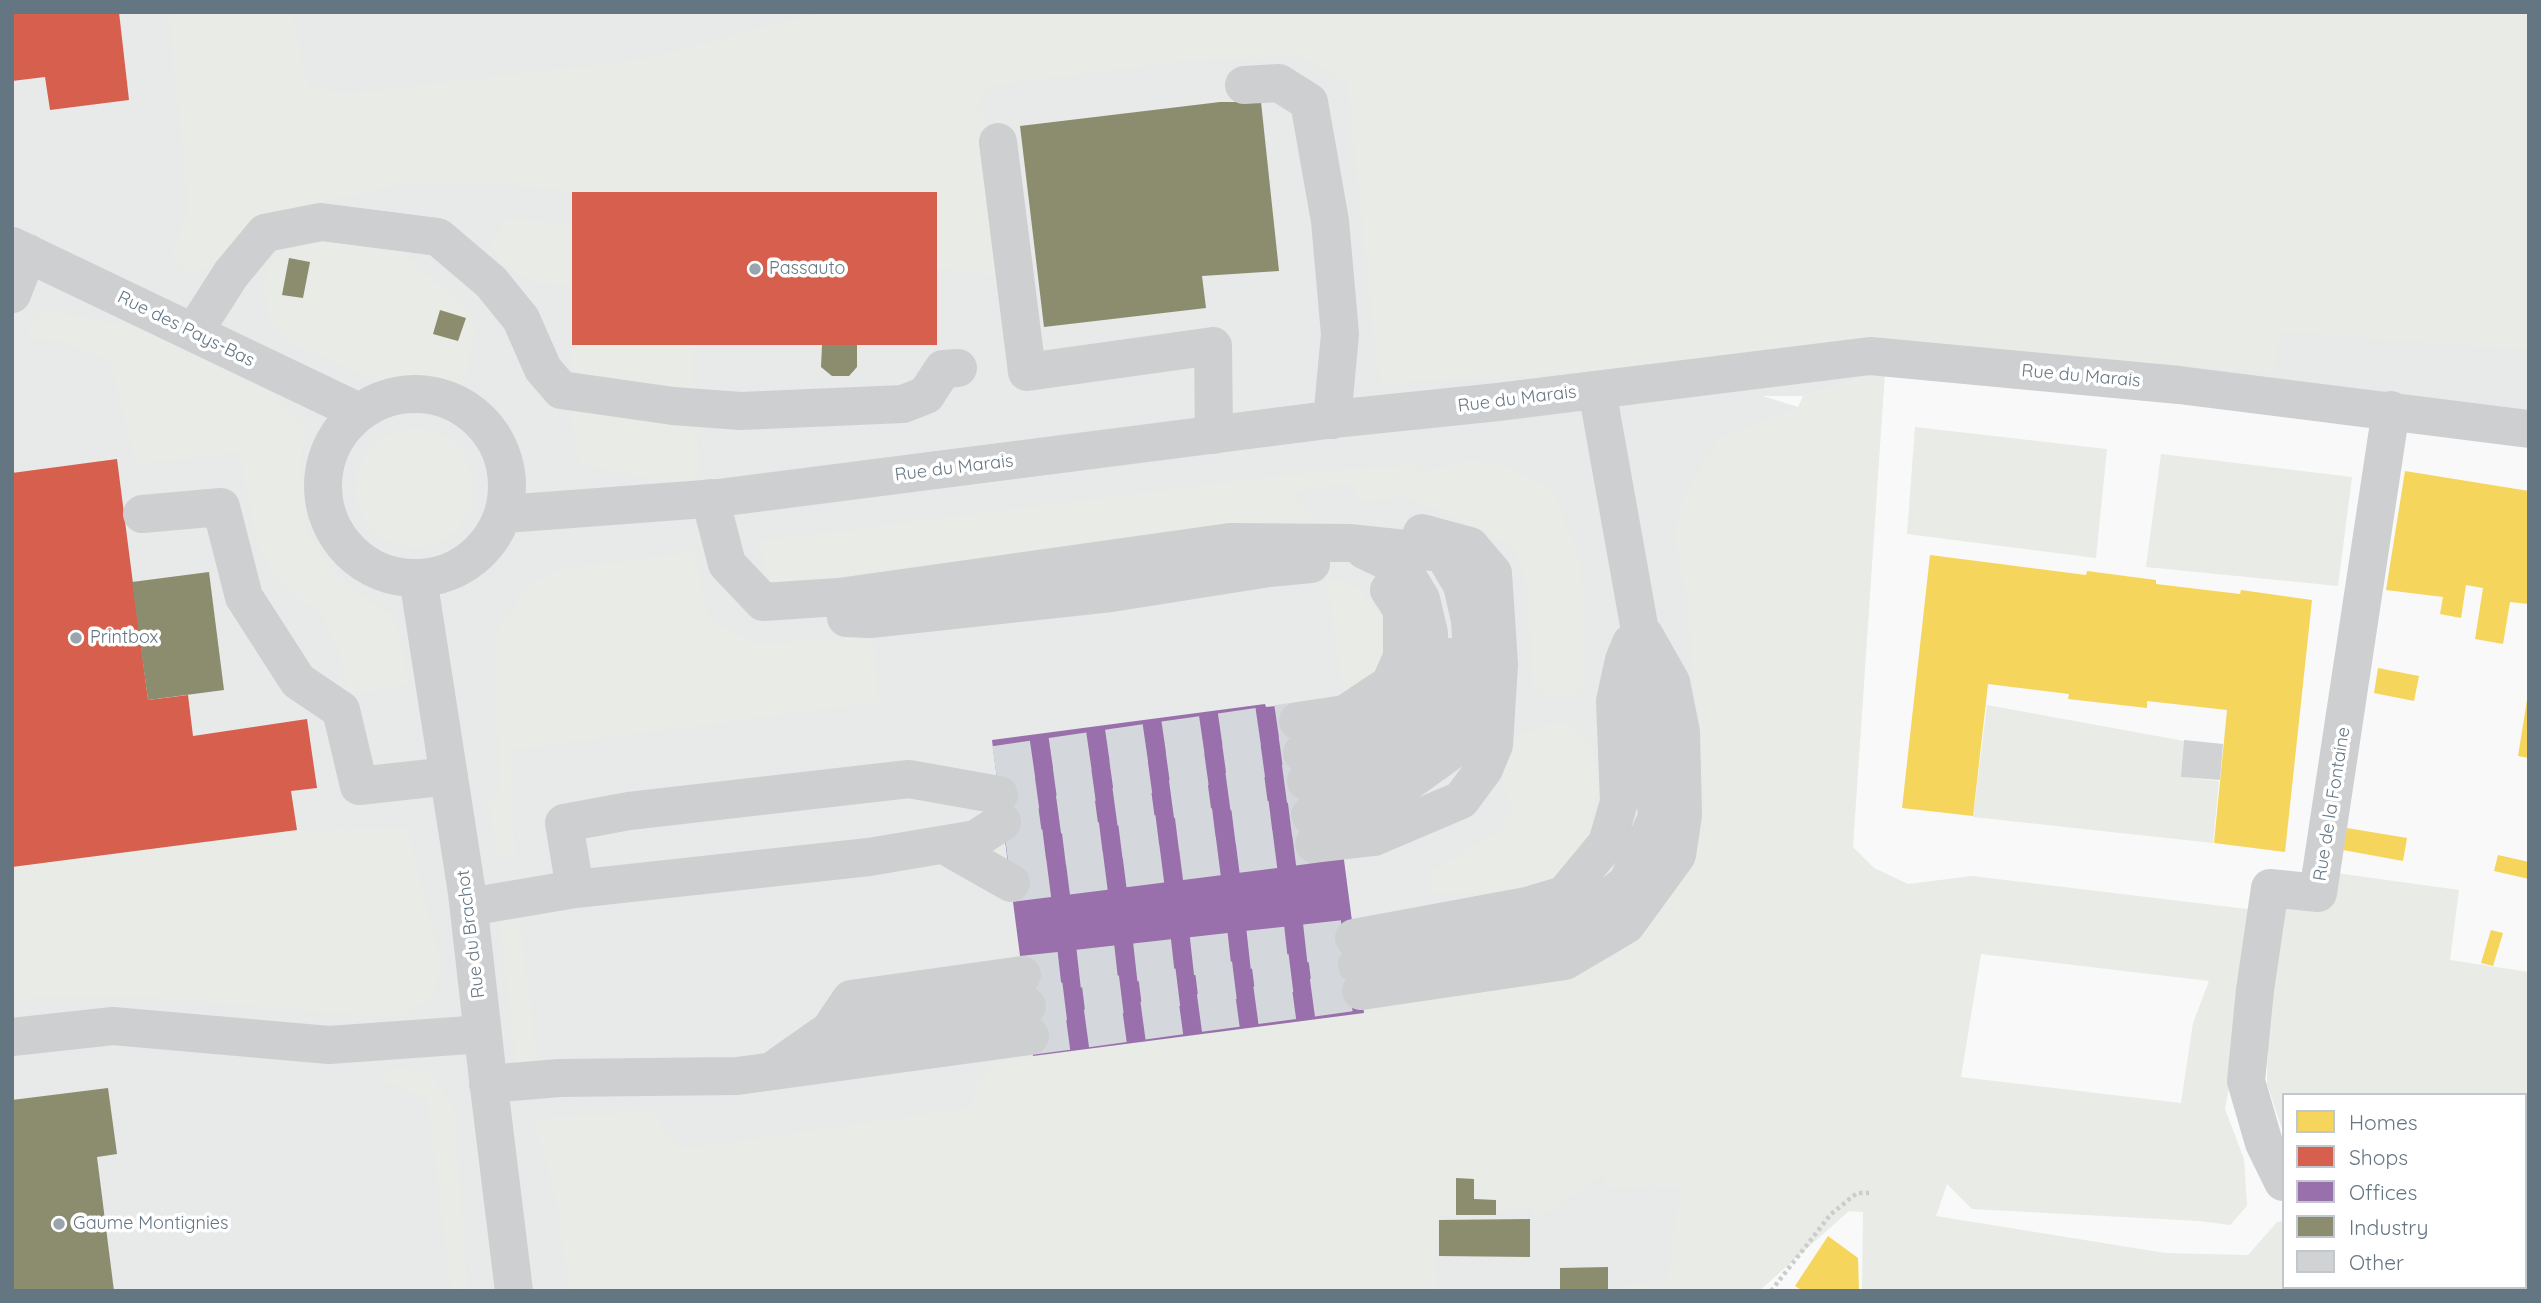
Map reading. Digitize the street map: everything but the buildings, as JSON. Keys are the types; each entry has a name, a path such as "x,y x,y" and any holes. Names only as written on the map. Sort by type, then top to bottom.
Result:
{"street":[{"path":"1244,85 1279,83 1309,103 1330,221 1340,334 1332,420"},
{"path":"998,142 1027,373 1213,346 1214,435"},
{"path":"194,332 231,274 265,233 321,222 438,237 491,282 506,300 521,319 543,369 561,390 673,406 741,411 903,404 926,395 943,369 958,368"},
{"path":"12,294 20,249"},
{"name":"Rue des Pays-Bas","path":"20,249 359,412"},
{"name":"Rue du Marais","path":"505,514 710,498 1870,356 2179,385 2529,429"},
{"path":"1597,390 1639,625 1671,682 1681,732 1683,815 1677,855 1626,925 1565,961 1357,965 1564,895 1607,843 1619,802 1615,701 1624,660 1639,625"},
{"path":"411,394 438,396 464,407 485,425 500,448 507,475 505,514 485,547 466,564 443,574 418,578 392,576 369,566 348,549 333,529 324,504 323,478 329,453 341,431 359,412 383,399 411,394"},
{"name":"Rue de la Fontaine","path":"2282,1180 2264,1143 2246,1081 2255,990 2270,888 2318,893 2391,410"},
{"path":"710,498 727,564 763,602 839,597 1230,542 1349,543 1426,532 1470,546 1493,573 1499,664 1494,745 1484,769 1461,800 1374,837 1306,783"},
{"path":"142,514 221,507 244,597 298,681 341,710 359,786 449,776"},
{"path":"1306,783 1365,768 1424,737 1449,699 1451,645 1424,561 1349,543"},
{"path":"1306,783 1345,714 1390,684 1402,657 1402,610 1381,579 1349,543"},
{"name":"Rue du Brachot","path":"418,578 469,907 514,1291"},
{"path":"469,907 575,889 869,857 991,829 932,783 909,779 629,811 564,823 575,889"},
{"path":"488,1084 559,1078 737,1076 773,1071 1027,1006 830,1030 773,1071"},
{"path":"12,1037 113,1026 329,1045 483,1034"}],"path":[{"path":"1771,1291 1830,1214 1857,1193 1869,1193"}],"shaded area":[{"path":"12,12 2529,12 2529,427 1885,372 1803,396 1763,396 1798,407 1795,1214 1754,1291 12,1291"},
{"path":"168,12 291,12 308,85 345,94 644,59 821,12 2529,12 2529,350 2281,332 2273,373 1890,344 1565,373 1382,384 1378,377 1347,83 1302,57 1196,60 989,86 975,115 982,113 999,276 937,269 572,192 484,183 404,184 313,204 257,221 214,262 193,276 171,257 188,208"},
{"path":"506,217 572,226 574,288 531,281 502,264 490,246"},
{"path":"313,240 399,248 453,298 467,313 475,330 464,386 398,382 369,377 296,346 271,323 264,294 267,267 283,252"},
{"path":"42,310 142,328 276,396 303,425 302,468 306,530 342,582 391,614 400,636 409,685 370,691 348,691 340,657 323,618 276,576 257,546 239,453 136,464 110,360 60,342 25,337"},
{"path":"694,343 694,387 670,396 585,384 571,371 572,345"},
{"path":"1885,372 1853,847 1874,868 1908,884 1972,876 2255,910 2225,1109 2244,1159 2247,1206 2230,1225 1972,1209 1947,1184 1936,1216 2165,1253 2248,1255 2277,1222 2282,1221 2282,1289 2297,1291 1862,1291 1863,1212 1849,1211 1759,1291 1754,1291 1767,1264 1752,1291 1616,1291 1617,1287 1667,1278 1681,1186 1610,1187 1601,1176 1535,1221 1532,1208 1438,1216 1435,1268 1438,1291 569,1291 557,1203 534,1119 649,1111 684,1149 971,1108 979,1077 997,1062 1364,1013 1613,958 1639,929 1705,827 1700,722 1691,659 1688,609 1674,536 1686,491 1718,439 1798,407 1803,396","holes":["1981,954 2209,981 2193,1023 2181,1103 1961,1077"]},
{"path":"570,406 698,420 699,476 682,486 581,464 576,450"},
{"path":"1915,427 2107,449 2096,558 1907,534"},
{"path":"415,429 438,433 457,446 470,465 474,488 470,511 457,530 438,543 415,547 392,543 373,530 360,511 356,488 360,465 373,446 392,433"},
{"path":"2161,454 2352,477 2338,586 2146,567"},
{"path":"1474,460 1508,467 1554,490 1582,566 1586,683 1571,696 1548,696 1533,686 1527,589 1516,552 1484,531 1406,497 1358,502 1351,484 1291,492 1313,517 770,584 759,541 1294,474 1421,464 1410,476"},
{"path":"695,552 709,620 760,644 873,635 879,702 511,750 515,857 498,857 488,801 499,791 495,634 530,584 562,569"},
{"path":"1326,580 1345,582 1358,587 1381,613 1386,623 1387,647 1376,673 1343,693"},
{"path":"1987,705 2184,741 2182,777 2219,781 2213,843 1973,817"},
{"path":"1562,721 1592,746 1598,790 1586,848 1541,889 1428,893 1434,869 1499,831 1512,809 1505,790 1502,756 1516,735"},
{"path":"407,828 442,962 433,998 398,1018 132,996 12,999 12,867 296,831"},
{"path":"2329,872 2459,890 2450,960 2529,972 2529,1178 2527,1093 2282,1093 2282,1129 2267,1084 2270,942 2286,906"},
{"path":"520,916 537,1062 516,1065 499,919"},
{"path":"393,1069 426,1071 454,1104 468,1291 451,1291 427,1099 382,1080"}],"tunnel":[{"path":"995,765 1298,721"},
{"path":"999,795 1302,753"},
{"path":"1002,822 1306,781"},
{"path":"1007,853 1310,815"},
{"path":"1011,883 1314,844"},
{"path":"1022,975 1354,938"},
{"path":"1027,1006 1357,965"},
{"path":"1030,1036 1361,991"}],"place":[{"name":"Passauto","path":"755,269"},
{"name":"Printbox","path":"76,638"},
{"name":"Gaume Montignies","path":"59,1224"}]}
